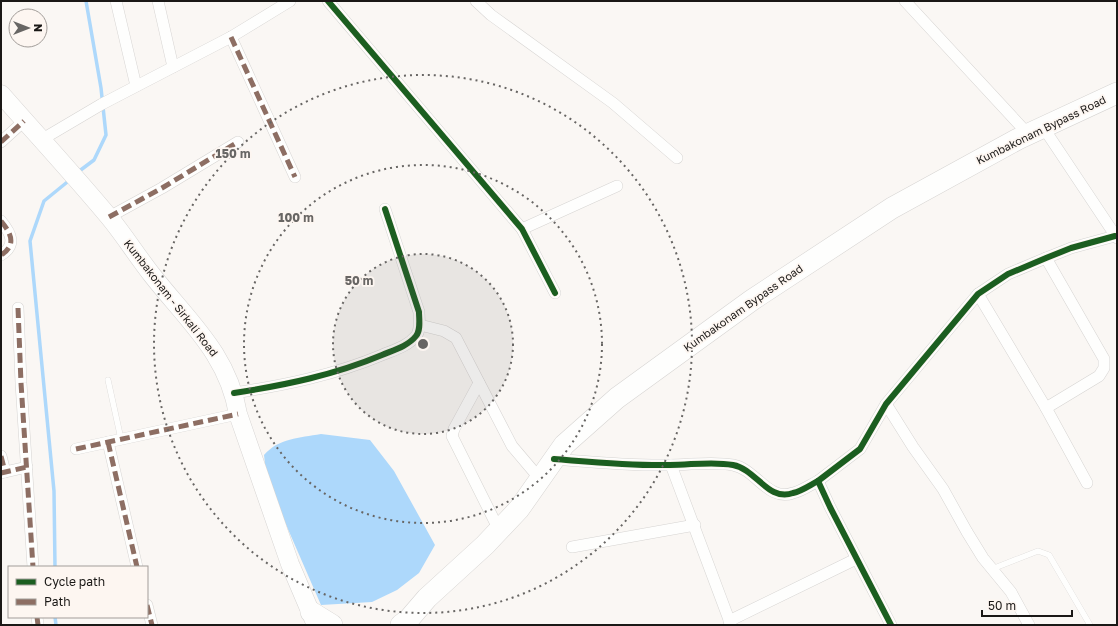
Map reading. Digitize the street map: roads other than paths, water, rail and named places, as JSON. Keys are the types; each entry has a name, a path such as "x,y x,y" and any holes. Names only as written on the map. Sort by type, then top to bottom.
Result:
{"highway":[{"name":"Kumbakonam Bypass Road","path":"401,625 409,619 427,598 485,545 519,509 564,445 617,398 752,300 892,208 1036,131 1117,93"},
{"name":"Kumbakonam Bypass Road","path":"385,625 427,598"},
{"path":"313,619 332,625"}],"main road":[{"name":"Kumbakonam - Sirkali Road","path":"1,94 109,217 152,275 201,334 220,361 234,393 238,414 290,564 313,619"}],"street":[{"path":"116,1 136,86"},
{"path":"158,1 172,67"},
{"path":"41,140 136,86 231,37 277,4 290,1"},
{"path":"328,1 522,229 555,293"},
{"path":"476,1 491,16 613,103 677,158"},
{"path":"554,460 671,465 718,462 736,465 753,474 771,492 779,494 794,493 818,481 860,449 886,404 978,294 1008,274 1046,258 1071,248 1116,237 1036,131 905,1"},
{"path":"231,37 295,177"},
{"path":"1,142 24,121"},
{"path":"109,217 162,188 238,142"},
{"path":"522,229 617,186"},
{"path":"234,393 314,379 363,364 404,346 418,335 420,325 419,312 385,209"},
{"path":"1,221 11,233 12,244 6,252 1,255"},
{"path":"1046,258 1104,359 1104,368 1099,376 1046,408"},
{"path":"978,294 1046,408 1087,483"},
{"path":"18,308 33,566"},
{"path":"420,325 444,331 456,338 512,446 540,480"},
{"path":"479,383 454,428 452,436 499,530"},
{"path":"886,404 913,447 943,489 966,532 1010,592 1029,625"},
{"path":"76,449 238,414"},
{"path":"108,442 137,566"},
{"path":"1,456 3,473 27,467"},
{"path":"671,465 695,525 730,623 856,559"},
{"path":"818,481 890,625"},
{"path":"572,547 695,525"},
{"path":"148,609 152,625"}],"lane":[{"path":"108,380 121,439"},
{"path":"992,569 1038,551 1049,555 1090,625"}],"water":[{"path":"321,434 370,440 394,471 435,545 419,573 397,590 372,602 321,605 267,481 264,455 270,449 283,442"}],"waterway":[{"path":"78,172 94,160 106,135 101,88 86,1"},
{"path":"55,566 54,491 30,241 44,201 71,179"},
{"path":"55,618 56,625"}]}
